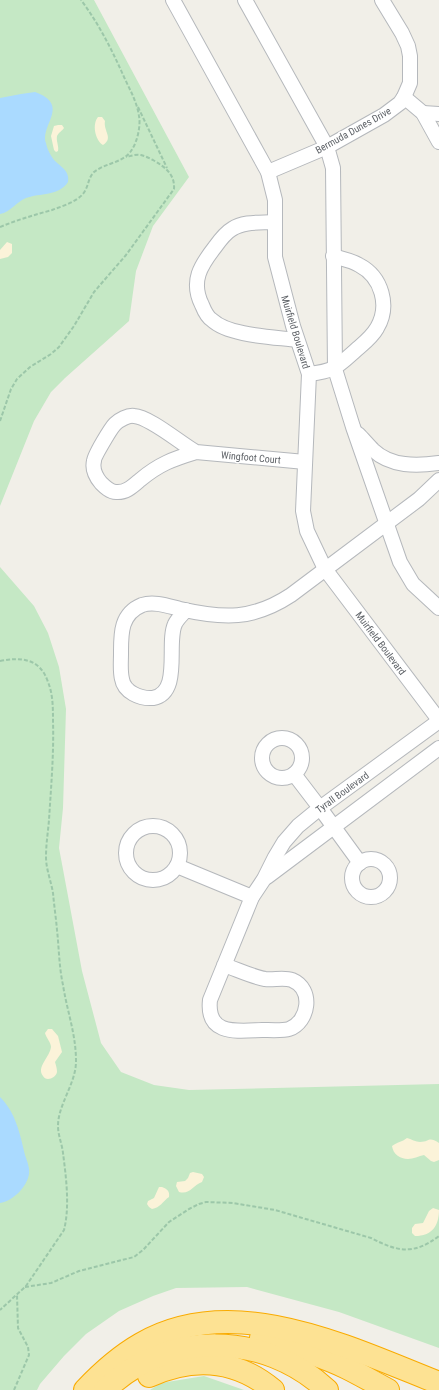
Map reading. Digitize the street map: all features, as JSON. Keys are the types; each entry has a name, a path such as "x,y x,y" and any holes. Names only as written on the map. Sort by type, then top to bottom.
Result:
{"highway":[{"path":"103,1382 121,1357 142,1343 166,1333 190,1326 212,1323 239,1322 267,1326 327,1340 439,1383"},
{"path":"103,1382 123,1358 144,1347 166,1339 212,1332 235,1333 269,1340 319,1356 388,1390"},
{"path":"85,1390 103,1382 113,1382 130,1370 150,1359 172,1351 213,1345 235,1346 255,1350 276,1357 298,1367 327,1390"},
{"path":"124,1390 137,1381 157,1372 195,1363 216,1363 236,1368 254,1376 273,1390"}],"street":[{"name":"Muirfield Boulevard","path":"173,0 268,172 275,200 275,257 309,374 303,511 307,531 325,569 439,720"},
{"path":"245,0 327,147 333,168 334,369 400,562 413,584 439,608"},
{"path":"382,0 408,46 410,56 410,83 404,98 423,113 439,142"},
{"name":"Bermuda Dunes Drive","path":"268,172 327,147 384,115 400,103 404,98"},
{"path":"423,113 439,114"},
{"path":"274,222 245,224 232,228 222,238 203,263 198,275 197,286 199,300 211,320 221,326 238,332 298,340"},
{"path":"309,374 334,369 371,336 378,327 382,316 384,303 382,292 377,281 370,272 353,262 333,256"},
{"name":"Wingfoot Court","path":"196,452 144,417 132,415 115,424 94,459 95,473 100,482 107,489 116,492 124,491 164,463 196,452 305,462"},
{"path":"353,427 374,451 383,457 406,465 439,463"},
{"path":"186,610 175,624 172,637 170,680 167,687 155,697 146,698 132,693 126,687 122,679 121,632 126,618 132,610 142,605 152,603 186,610 235,615 252,614 276,604 419,499 439,480"},
{"name":"Tyrall Boulevard","path":"264,879 327,817 439,720"},
{"name":"Tyrall Boulevard","path":"224,964 265,979 293,980 305,992 307,1001 303,1016 298,1023 289,1029 230,1031 219,1026 212,1019 209,1010 210,1000 224,964 252,897 264,879 275,856 284,842 298,826 327,817 439,748"},
{"path":"294,774 360,863"},
{"path":"177,866 252,897"}],"path":[{"path":"0,421 11,389 17,379 30,367 51,354 58,347 70,332 94,292 126,255 174,189 174,182 161,153 103,33 81,0"},
{"path":"126,157 131,151 138,132 140,118 137,104"},
{"path":"0,227 66,205 78,199 86,191 90,177 93,173 103,166 126,157 143,155 161,164 168,170"},
{"path":"0,661 25,659 38,667 44,673 52,696 53,754 46,836 46,859 57,928 62,985 73,1028 76,1053 76,1073 62,1109 58,1126 63,1152 65,1178 66,1222 64,1230 24,1288 0,1310"},
{"path":"24,1288 51,1283 79,1271 134,1257 143,1250 168,1222 198,1204 206,1202 233,1203 275,1210 371,1238 385,1245 397,1248 421,1248 439,1236"},
{"path":"14,1390 29,1355 28,1347 18,1328 17,1294"}],"green space":[{"path":"0,0 94,0 189,177 153,226 136,271 129,321 51,392 34,421 0,506"},
{"path":"0,567 34,606 48,633 59,667 66,709 63,808 59,848 82,971 101,1043 121,1072 154,1085 189,1090 439,1084 439,1348 339,1312 247,1287 176,1288 119,1311 86,1334 64,1356 40,1384 37,1390 0,1390"},
{"path":"204,1376 244,1390 150,1390 161,1383"}],"sand":[{"path":"98,117 102,117 105,121 105,128 108,137 108,140 103,145 98,140 95,132 95,124"},
{"path":"62,125 64,128 57,136 58,151 56,152 54,150 51,136 54,126"},
{"path":"7,242 12,244 12,253 8,257 0,259 0,250"},
{"path":"48,1029 52,1029 58,1036 62,1052 55,1062 57,1071 56,1074 53,1077 46,1079 41,1073 41,1069 51,1047 45,1033"},
{"path":"407,1138 417,1142 433,1140 439,1143 439,1160 434,1162 431,1161 424,1155 412,1159 397,1156 392,1146"},
{"path":"193,1172 202,1174 204,1177 202,1182 189,1191 183,1193 179,1192 176,1186 177,1182 185,1181 190,1173"},
{"path":"159,1187 168,1190 169,1197 159,1206 152,1209 147,1204 148,1201 154,1198"},
{"path":"433,1208 439,1210 436,1225 430,1232 421,1236 415,1236 412,1233 412,1228 415,1224 423,1223 429,1211"}],"water":[{"path":"35,92 46,97 51,103 53,109 45,136 46,143 54,160 68,175 68,182 60,190 26,198 4,213 0,214 0,98"},
{"path":"0,1097 10,1110 17,1124 29,1172 28,1179 19,1193 5,1202 0,1203"}]}
